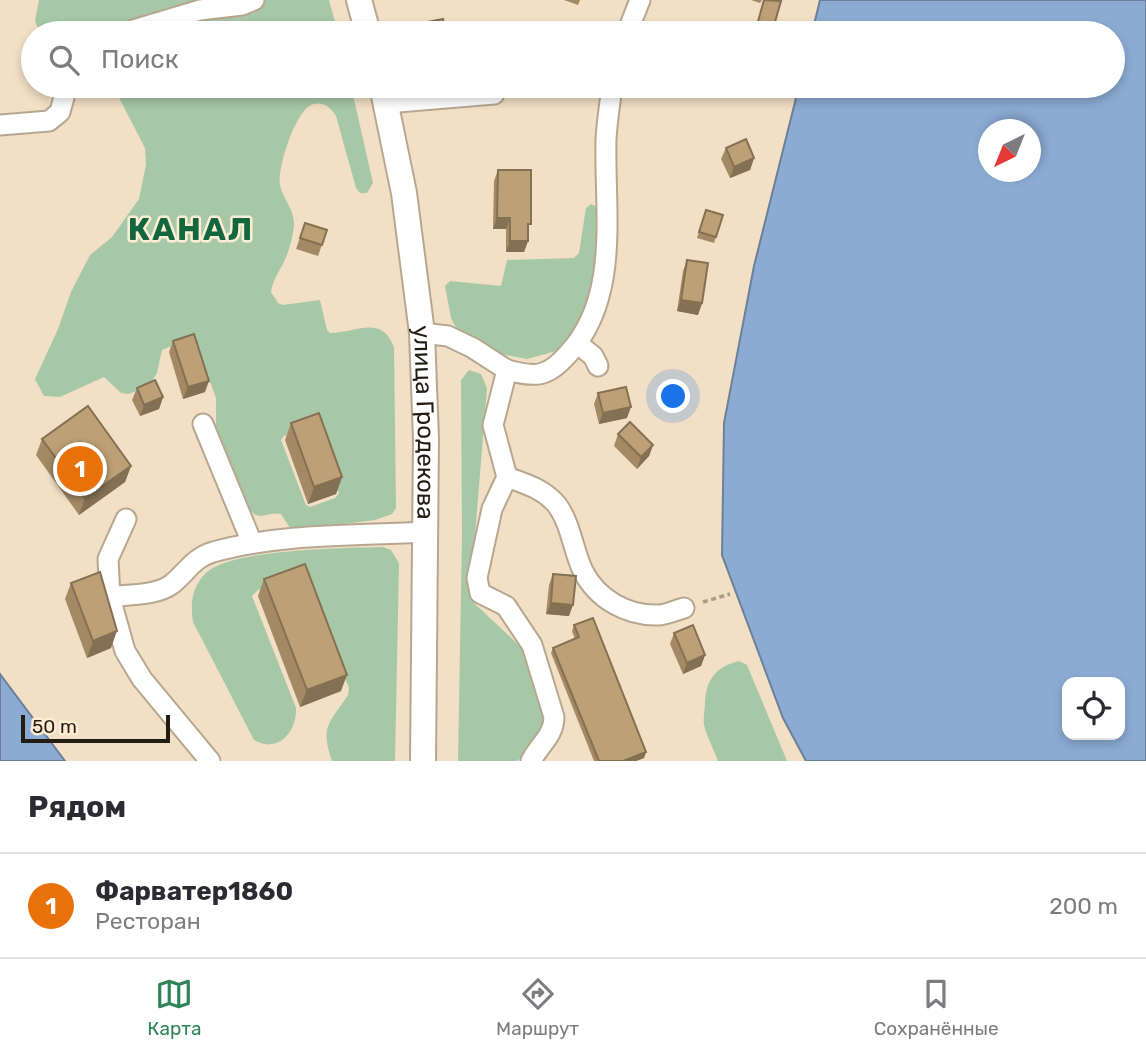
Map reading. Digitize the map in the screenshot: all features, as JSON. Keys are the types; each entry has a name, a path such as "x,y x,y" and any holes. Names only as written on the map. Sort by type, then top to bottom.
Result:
{"main road":[{"path":"359,0 365,21"},
{"name":"улица Гродекова","path":"385,98 404,194 422,333 426,439 423,761"}],"lane":[{"path":"163,21 200,10 242,5 254,0"},
{"path":"632,21 640,0"},
{"path":"0,125 49,121 60,112 64,98"},
{"path":"422,333 448,336 507,370 528,376 546,374 578,344 590,327 604,267 606,136 611,98"},
{"path":"578,344 593,356 598,366"},
{"path":"507,370 493,425 507,477 492,509 477,578 480,593 506,606 532,645 554,717 554,727 550,735 531,761"},
{"path":"203,424 252,543"},
{"path":"507,477 544,491 559,507 584,571 599,593 611,602 631,613 660,615 684,608"},
{"path":"126,520 108,559 110,597 125,651 142,679 210,761"},
{"path":"110,597 160,591 172,584 192,562 210,553 252,543 426,532"}],"path":[{"path":"684,608 730,594"}],"green space":[{"path":"39,0 329,0 335,21 35,21"},
{"path":"119,98 354,98 373,183 367,193 360,193 356,188 332,110 321,104 307,108 289,140 282,166 280,185 293,215 294,226 289,250 273,282 271,292 278,303 283,305 320,300 330,333 375,328 389,337 394,347 396,508 392,514 375,520 296,530 290,528 281,514 261,516 250,510 216,426 216,398 200,354 188,339 162,350 157,373 150,384 129,394 121,393 104,377 60,397 44,396 35,379 58,329 71,292 90,255 112,237 139,199 146,165 145,148","holes":["313,427 339,493 335,498 310,507 306,505 281,440 284,436"]},
{"path":"591,204 599,208 603,256 586,323 564,349 527,359 479,350 458,331 451,318 445,286 450,281 501,286 507,260 574,258 579,253 586,208"},
{"path":"469,370 481,374 487,388 475,535 472,593 474,603 523,649 546,723 528,752 517,761 458,761 462,535 461,380"},
{"path":"383,547 391,550 399,563 395,761 332,761 328,749 328,726 348,695 349,688 302,575 258,590 252,596 296,708 293,725 284,738 271,744 254,740 193,622 192,602 198,583 207,572 221,564 264,554"},
{"path":"739,661 747,665 787,761 718,761 704,725 706,695 714,675"}],"water":[{"path":"820,0 1146,0 1146,761 806,761 783,718 722,555 724,423 754,266 796,98 1125,98 1125,21 815,21"},
{"path":"0,674 65,761 0,761"}],"building":[{"path":"764,0 781,1 775,21 758,21"},
{"path":"746,139 754,158 734,167 726,148"},
{"path":"498,170 531,170 531,224 528,224 528,241 510,241 510,218 497,218"},
{"path":"706,210 723,215 716,237 699,232"},
{"path":"305,223 327,230 322,245 300,238"},
{"path":"687,260 708,263 702,303 681,300"},
{"path":"194,334 209,381 188,387 173,341"},
{"path":"155,380 163,397 144,405 137,388"},
{"path":"626,387 631,407 603,413 598,393"},
{"path":"88,406 131,466 85,498 42,439"},
{"path":"319,413 342,477 314,487 291,423"},
{"path":"630,422 653,445 641,457 618,434"},
{"path":"305,564 347,675 307,690 264,579"},
{"path":"100,572 117,631 93,641 71,583"},
{"path":"553,574 576,576 573,605 551,603"},
{"path":"593,618 646,752 623,761 599,761 553,648 579,637 574,625"},
{"path":"693,625 705,655 687,663 674,633"}],"place":[{"name":"Фарватер1860","path":"80,469"}],"district":[{"name":"КАНАЛ","path":"191,229"}]}
